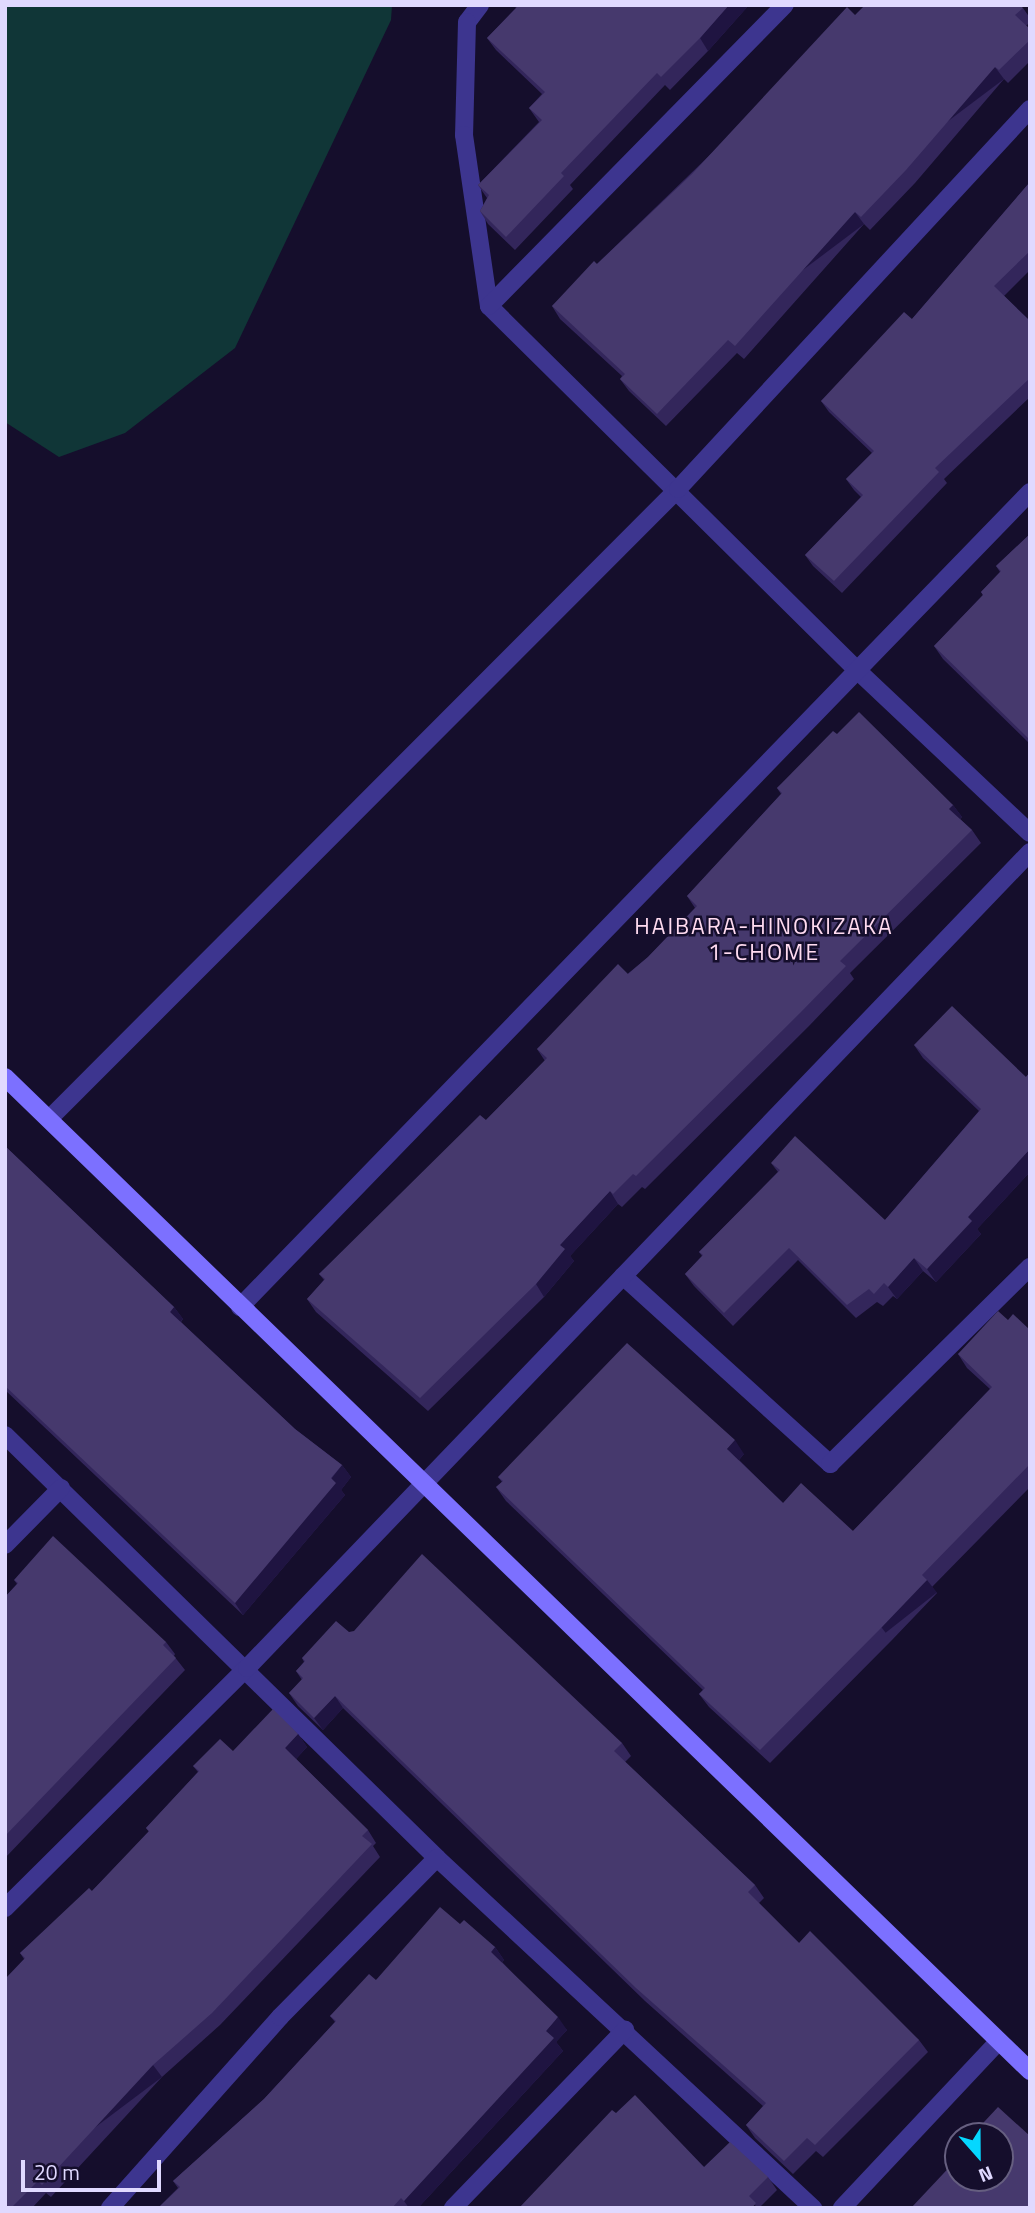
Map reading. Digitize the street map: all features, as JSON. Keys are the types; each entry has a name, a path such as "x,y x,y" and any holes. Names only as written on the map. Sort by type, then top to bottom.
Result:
{"street":[{"path":"480,5 467,22 464,135 489,306 678,489 858,671 1030,833"},
{"path":"489,306 785,5"},
{"path":"50,1118 678,489 1030,108"},
{"path":"240,1307 1030,492"},
{"path":"5,1908 247,1668 422,1481 1030,852"},
{"path":"5,1077 1030,2071"},
{"path":"623,1276 830,1464 1028,1273"},
{"path":"5,1435 247,1668 437,1858 625,2030 813,2208"},
{"path":"5,1545 61,1488"},
{"path":"110,2208 280,2017 437,1858"},
{"path":"453,2208 625,2030"},
{"path":"842,2208 999,2041"}],"green space":[{"path":"5,5 392,5 391,20 235,348 125,433 59,457 5,422"}],"building":[{"path":"517,5 729,5 661,77 657,73 561,173 564,176 506,237 480,211 489,195 478,185 542,120 529,108 545,92 487,38"},
{"path":"865,5 1020,5 1023,8 1015,15 1030,29 1030,40 999,70 995,67 906,170 861,217 855,212 735,346 728,340 657,414 620,379 625,374 552,306 594,261 597,264 692,174 847,7 855,15"},
{"path":"1030,182 1030,251 994,286 1030,321 1030,378 935,468 939,472 834,581 805,555 863,495 846,479 874,451 821,401 904,312 912,319"},
{"path":"1030,534 1030,740 934,646 983,595 981,592 1001,571 996,566"},
{"path":"859,712 953,805 949,809 972,830 840,961 846,966 800,1013 636,1176 633,1174 613,1194 610,1191 560,1245 565,1249 536,1284 420,1398 307,1299 325,1279 319,1274 480,1115 486,1120 547,1058 537,1049 618,964 628,974 648,957 697,906 687,896 782,793 777,788 833,731 837,734"},
{"path":"952,1006 1026,1077 1030,1072 1030,1149 968,1217 972,1221 927,1269 914,1258 888,1287 884,1283 874,1294 869,1289 847,1305 789,1248 724,1313 685,1274 703,1255 699,1252 780,1170 771,1163 795,1136 885,1220 981,1109 914,1045"},
{"path":"5,1146 174,1307 170,1312 295,1429 342,1465 331,1478 336,1483 235,1603 5,1386"},
{"path":"998,1311 1008,1320 1013,1314 1030,1330 1030,1464 922,1575 927,1580 760,1750 699,1694 705,1688 496,1487 503,1481 498,1477 627,1343 735,1440 727,1449 783,1503 801,1483 853,1531 992,1387 958,1354"},
{"path":"53,1536 166,1642 163,1645 176,1658 5,1836 5,1597 18,1583 14,1580"},
{"path":"422,1554 622,1743 614,1751 755,1885 748,1892 799,1943 810,1931 919,2040 815,2145 807,2138 784,2161 746,2125 766,2103 636,1988 335,1696 314,1718 289,1693 303,1678 296,1671 305,1661 302,1658 336,1621 349,1632 354,1631"},
{"path":"273,1709 298,1734 285,1748 368,1830 362,1836 372,1844 212,2013 153,2065 42,2185 38,2181 11,2208 5,2208 5,1979 25,1958 20,1953 89,1888 92,1891 149,1831 146,1828 199,1771 193,1766 220,1739 233,1751"},
{"path":"440,1907 460,1924 464,1920 495,1947 491,1952 558,2017 546,2031 554,2038 404,2201 401,2198 392,2208 158,2208 180,2187 173,2181 264,2099 336,2021 330,2016 369,1974 376,1980"},
{"path":"635,2095 704,2167 730,2142 768,2177 749,2196 756,2203 752,2208 519,2208 612,2110 616,2113"},
{"path":"998,2107 1030,2136 1030,2208 911,2208 944,2173 944,2192 1014,2192 1014,2122 984,2122"}],"district":[{"name":"HAIBARA-HINOKIZAKA 1-CHOME","path":"764,939"}]}
